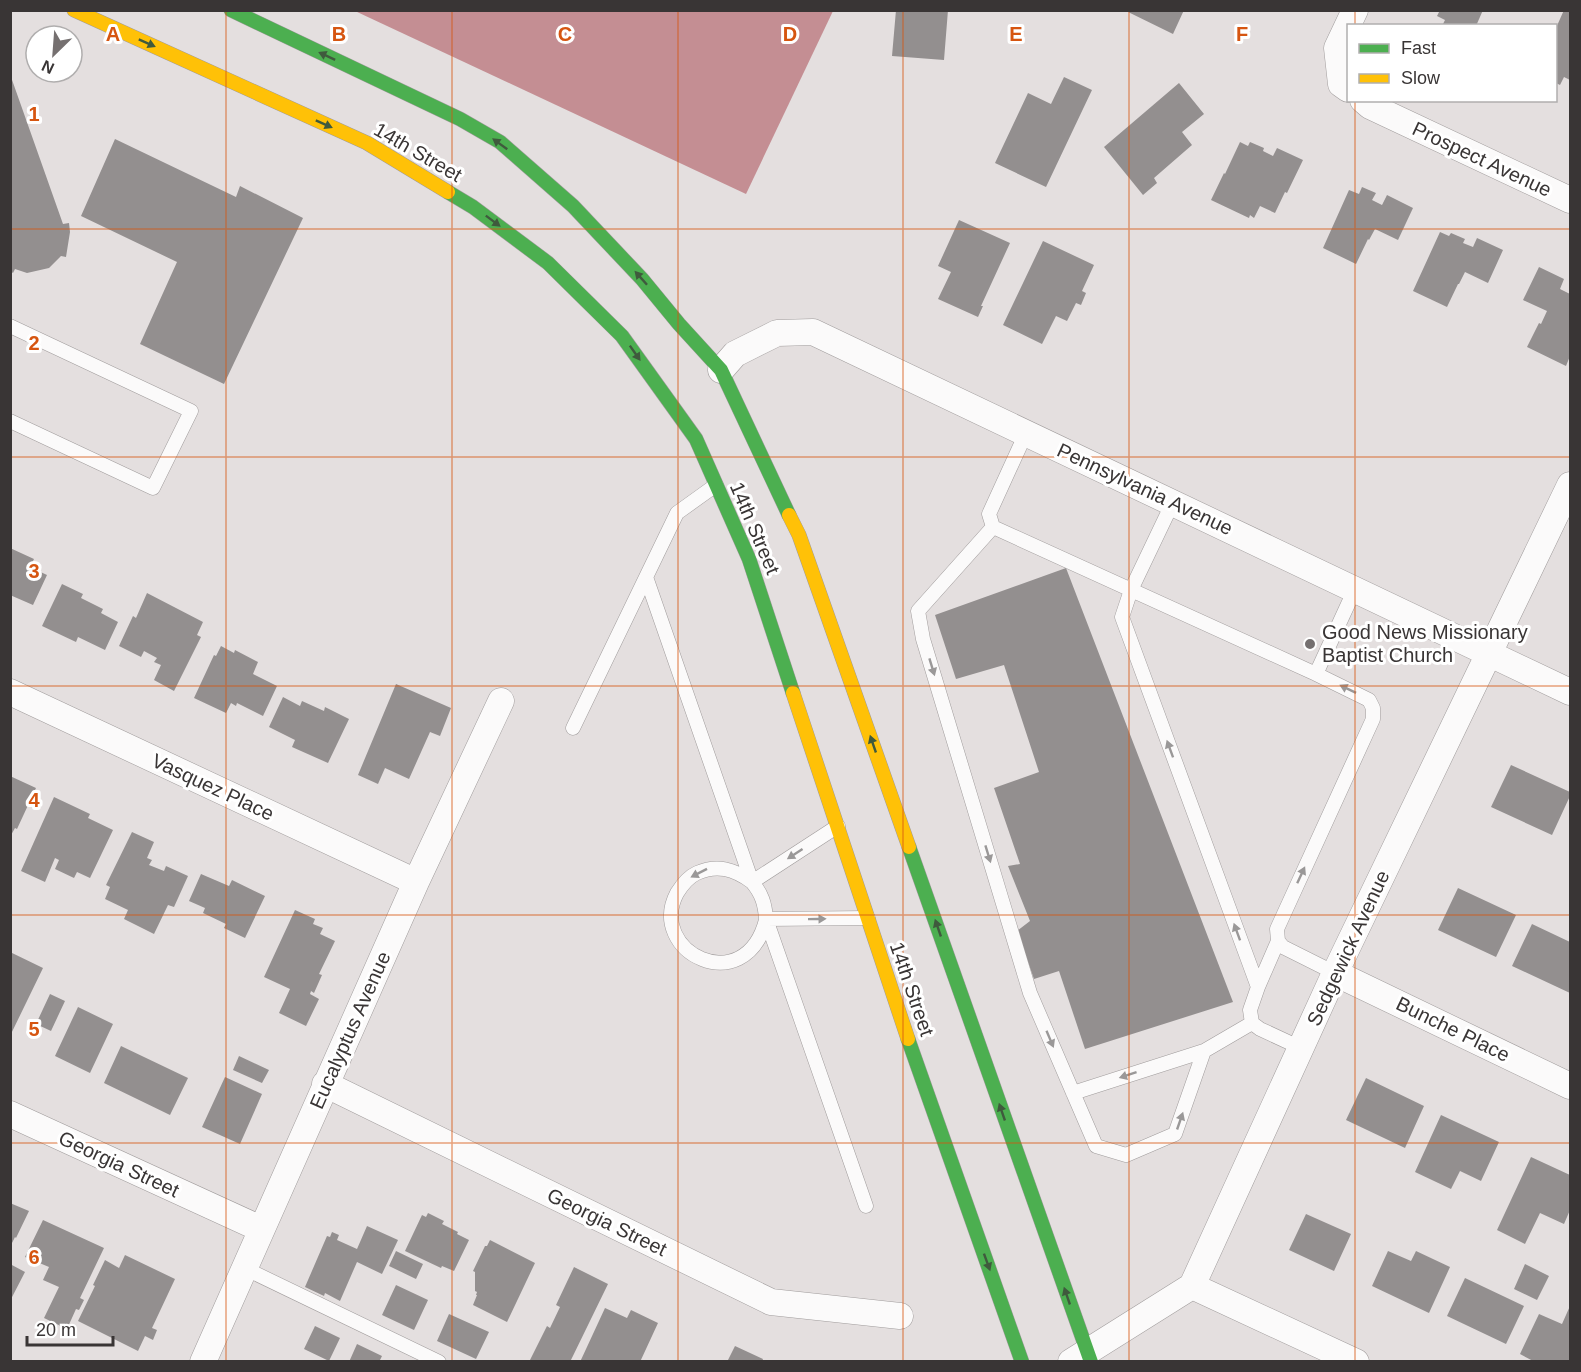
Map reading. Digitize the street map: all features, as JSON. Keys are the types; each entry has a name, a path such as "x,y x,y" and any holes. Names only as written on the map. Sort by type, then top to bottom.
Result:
{"main road":[{"name":"14th Street","path":"74,10 367,143 483,214 548,262 622,336 696,439 749,559 909,1041 1023,1362"},
{"name":"14th Street","path":"231,10 460,119 500,142 573,206 642,279 721,370 799,535 1083,1358"}],"street":[{"path":"1348,24 1354,10"},
{"path":"1347,26 1337,48 1341,84 1347,88"},
{"name":"Prospect Avenue","path":"1365,102 1570,200"},
{"name":"Pennsylvania Avenue","path":"721,370 735,354 777,333 813,332 1570,692"},
{"name":"Sedgewick Avenue","path":"1192,1286 1300,1047 1570,485"},
{"name":"Vasquez Place","path":"10,692 416,882"},
{"name":"Eucalyptus Avenue","path":"202,1362 416,882 501,701"},
{"name":"Bunche Place","path":"1335,973 1570,1086"},
{"name":"Georgia Street","path":"326,1083 771,1302 900,1317"},
{"name":"Georgia Street","path":"10,1114 261,1229"},
{"path":"1083,1358 1192,1286 1356,1362"}],"lane":[{"path":"10,326 191,411 153,488 10,421"},
{"path":"1026,433 989,514 993,527 1369,699 1373,708 1372,719 1278,935 1250,1010 1252,1023 1260,1029 1300,1047"},
{"path":"573,728 676,513 716,485"},
{"path":"1173,502 1131,591 1122,617 1258,987"},
{"path":"993,527 918,610 923,639 1030,993 1096,1146 1126,1155 1175,1134 1204,1051"},
{"path":"646,577 752,882"},
{"path":"1316,674 1355,589"},
{"path":"752,882 838,826"},
{"path":"766,920 762,935 753,948 740,958 725,962 709,962 694,956 682,945 674,931 671,915 674,900 681,886 693,875 708,869 724,868 739,872 761,893 766,920 866,1206"},
{"path":"766,920 868,918"},
{"path":"1278,935 1283,947 1335,973"},
{"path":"1073,1093 1204,1051 1252,1023"},
{"path":"244,1268 439,1362"}],"shaded area":[{"path":"355,11 833,11 746,194"}],"building":[{"path":"896,10 948,10 944,60 892,56"},
{"path":"1124,10 1184,10 1173,34"},
{"path":"1440,10 1483,10 1477,24 1443,24 1445,20 1437,16"},
{"path":"1564,10 1570,10 1570,80 1564,77 1560,85 1557,84 1557,26"},
{"path":"11,77 63,224 69,223 70,232 66,257 61,256 49,268 27,273 15,269 13,273 10,271"},
{"path":"1064,77 1092,90 1046,187 995,163 1028,93 1051,104"},
{"path":"1179,83 1204,114 1182,132 1192,145 1154,178 1157,183 1143,195 1104,147"},
{"path":"115,139 236,197 240,186 303,218 224,384 140,344 177,262 81,216"},
{"path":"1240,142 1248,146 1250,142 1264,148 1263,151 1273,156 1277,148 1303,160 1275,213 1260,206 1254,218 1250,215 1249,218 1211,200"},
{"path":"1362,187 1376,193 1372,200 1382,205 1387,195 1413,208 1398,240 1375,229 1356,264 1323,248 1349,190 1359,194"},
{"path":"959,220 1010,243 978,317 938,299 951,272 938,266"},
{"path":"1440,232 1449,236 1451,233 1465,239 1463,243 1473,247 1477,238 1503,250 1488,283 1465,272 1447,307 1413,291"},
{"path":"1043,241 1094,265 1082,291 1086,293 1081,305 1076,303 1067,321 1056,316 1042,344 1003,325"},
{"path":"1539,267 1564,279 1560,289 1570,294 1570,356 1566,366 1527,347 1547,311 1523,300"},
{"path":"10,548 34,559 30,567 47,575 33,605 10,595"},
{"path":"1066,568 1233,1002 1085,1049 1059,971 1034,979 1017,931 1030,921 1008,866 1020,864 994,788 1039,772 1004,665 956,679 935,615"},
{"path":"62,584 83,594 81,598 103,609 101,613 118,622 105,650 78,637 76,642 42,626"},
{"path":"147,593 203,622 197,635 201,637 174,691 154,680 161,665 154,662 157,658 144,651 141,657 119,646 133,616 136,618"},
{"path":"221,646 234,653 235,650 258,662 253,674 277,686 263,716 237,703 236,706 231,703 226,713 194,698 214,655 216,656"},
{"path":"396,684 451,708 440,736 430,732 409,779 385,768 378,784 358,775"},
{"path":"283,697 300,706 302,701 324,711 325,707 349,719 328,763 292,747 295,740 269,727"},
{"path":"1511,765 1570,792 1552,835 1491,807"},
{"path":"10,776 36,788 17,829 15,828 10,837"},
{"path":"54,797 90,814 88,818 113,830 90,878 77,872 74,878 55,869 59,860 55,858 45,882 21,871"},
{"path":"132,832 154,842 147,858 152,860 149,865 164,871 166,866 188,876 174,907 168,905 154,934 124,919 128,910 105,899 110,887 106,885"},
{"path":"201,874 229,886 232,880 265,896 245,938 224,928 226,924 203,913 205,908 189,901"},
{"path":"1458,888 1516,915 1496,957 1438,930"},
{"path":"295,910 315,919 313,924 323,928 320,934 335,941 319,974 322,975 314,993 311,991 310,994 319,999 306,1026 279,1013 290,989 264,977"},
{"path":"1532,924 1570,942 1570,993 1512,966"},
{"path":"10,952 43,968 10,1036"},
{"path":"50,994 65,1001 51,1031 36,1024"},
{"path":"78,1007 113,1024 90,1073 55,1056"},
{"path":"121,1046 188,1078 170,1115 104,1083"},
{"path":"239,1056 269,1070 262,1083 233,1070"},
{"path":"225,1077 262,1094 240,1144 202,1127"},
{"path":"1366,1078 1424,1106 1405,1148 1346,1120"},
{"path":"1441,1115 1499,1142 1481,1181 1460,1171 1451,1189 1415,1172"},
{"path":"1531,1157 1570,1175 1570,1210 1564,1224 1540,1213 1525,1244 1497,1230"},
{"path":"10,1203 29,1211 10,1247"},
{"path":"428,1213 444,1221 442,1224 469,1240 454,1271 442,1266 441,1268 405,1251 422,1215 426,1217"},
{"path":"1306,1214 1351,1234 1334,1271 1289,1250"},
{"path":"43,1220 104,1248 80,1298 84,1300 79,1310 76,1309 67,1329 44,1318 59,1287 43,1280 49,1267 25,1257"},
{"path":"367,1226 398,1240 382,1274 357,1262 340,1301 325,1293 324,1296 305,1287 327,1236 330,1237 332,1232 339,1235 337,1240 357,1249"},
{"path":"490,1240 535,1263 507,1322 473,1305 477,1292 473,1271"},
{"path":"396,1251 423,1264 416,1279 389,1266"},
{"path":"1388,1251 1411,1261 1416,1251 1450,1267 1429,1313 1372,1286"},
{"path":"125,1255 175,1279 152,1328 157,1330 153,1340 145,1336 138,1351 78,1321 105,1260 119,1268"},
{"path":"10,1264 25,1272 10,1301"},
{"path":"1525,1264 1549,1276 1537,1300 1514,1289"},
{"path":"574,1267 608,1284 570,1362 529,1362 547,1326 550,1328 560,1307 556,1305"},
{"path":"1465,1278 1524,1306 1506,1344 1447,1316"},
{"path":"396,1285 428,1300 414,1330 382,1315"},
{"path":"1570,1306 1570,1362 1535,1362 1520,1354 1539,1314 1562,1324"},
{"path":"605,1308 627,1318 631,1310 658,1323 640,1362 580,1362"},
{"path":"449,1314 489,1332 476,1359 437,1341"},
{"path":"315,1326 340,1338 329,1361 304,1349"},
{"path":"357,1344 382,1356 379,1362 349,1362"},
{"path":"735,1346 763,1359 762,1362 727,1362"}],"traffic: fast":[{"path":"231,10 460,119 500,142 573,206 642,279 721,370 789,515"},
{"path":"448,192 473,207 548,263 622,336 696,439 749,559 793,693"},
{"path":"909,847 1091,1362"},
{"path":"908,1039 1022,1362"}],"traffic: slow":[{"path":"74,10 367,143 448,192"},
{"path":"789,515 799,535 909,847"},
{"path":"793,693 908,1039"}],"place":[{"name":"Good News Missionary Baptist Church","path":"1310,644"}]}
